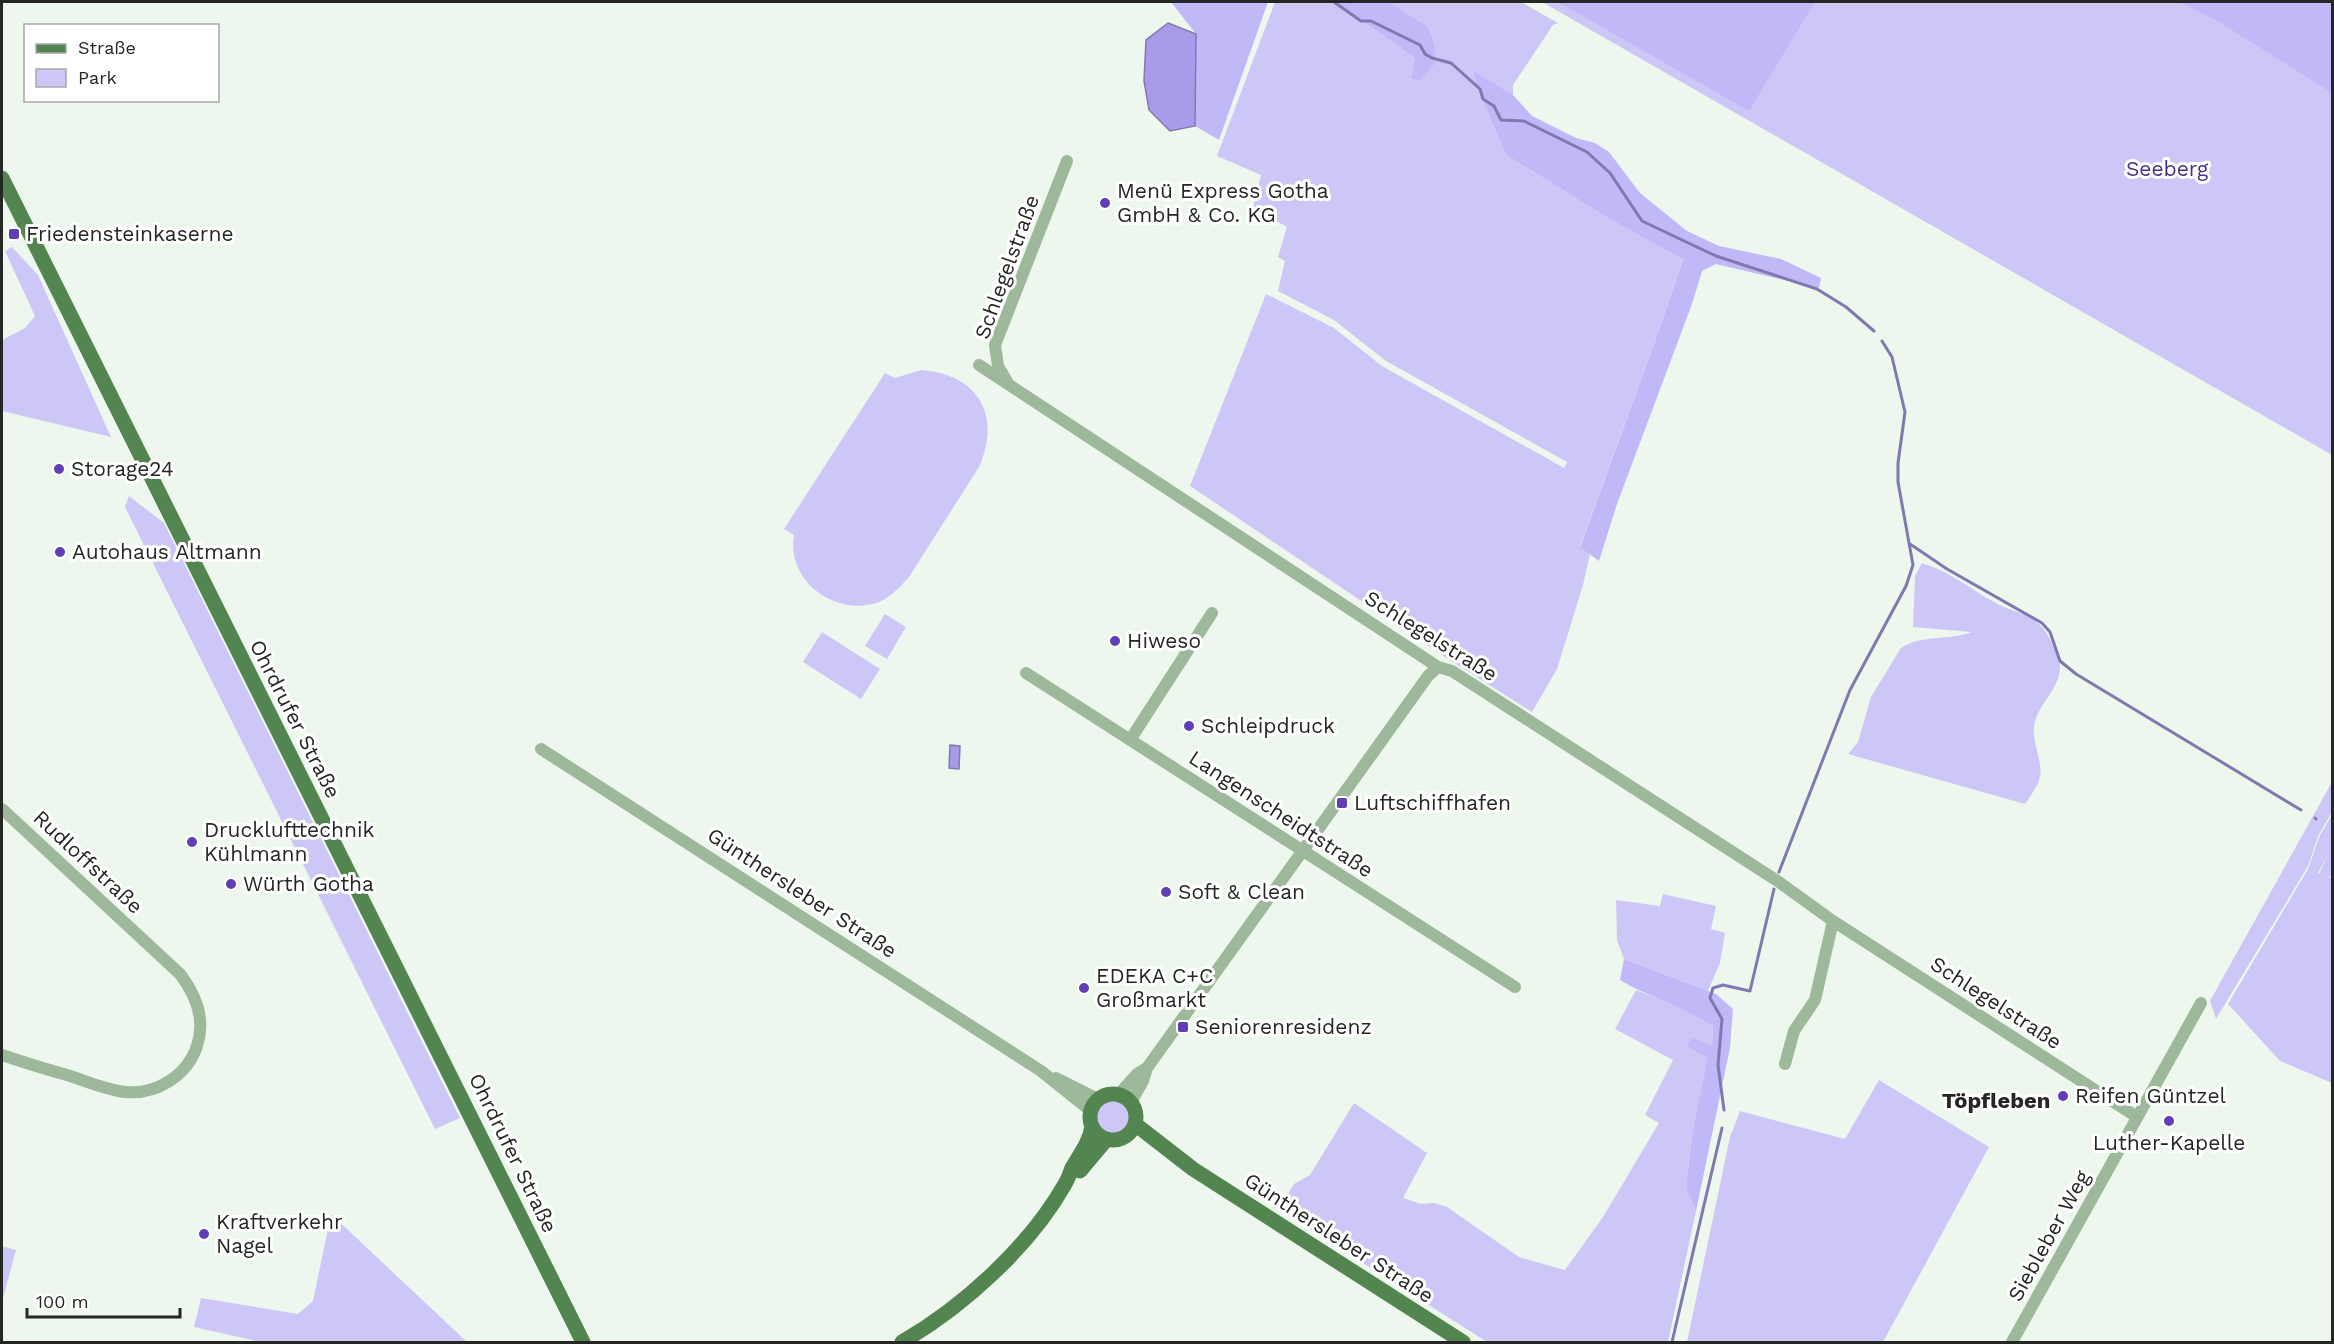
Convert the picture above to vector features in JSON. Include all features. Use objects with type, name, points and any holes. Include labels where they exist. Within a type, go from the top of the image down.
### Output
[{"type":"main road","name":"Ohrdrufer Straße","points":[[2,178],[583,1342]]},
{"type":"main road","points":[[1066,1184],[1089,1140],[1094,1105],[1105,1095],[1125,1098],[1136,1113],[1131,1129],[1121,1138],[1107,1139],[1092,1127]]},
{"type":"main road","name":"Günthersleber Straße","points":[[1131,1129],[1463,1342]]},
{"type":"main road","points":[[902,1342],[935,1321],[984,1280],[1024,1239],[1066,1184],[1107,1139]]},
{"type":"street","name":"Schlegelstraße","points":[[1008,385],[998,366],[995,345],[1067,161]]},
{"type":"street","name":"Schlegelstraße","points":[[979,365],[1438,667],[1452,671],[1472,683],[1779,882],[1833,921],[2137,1116]]},
{"type":"street","points":[[1130,740],[1212,613]]},
{"type":"street","points":[[1125,1098],[1143,1081],[1147,1068],[1302,850],[1428,676],[1438,667]]},
{"type":"street","name":"Langenscheidtstraße","points":[[1026,673],[1515,987]]},
{"type":"street","name":"Günthersleber Straße","points":[[541,749],[1094,1105]]},
{"type":"street","name":"Rudloffstraße","points":[[2,808],[180,974],[198,1006],[201,1022],[197,1046],[189,1064],[176,1077],[151,1089],[126,1092],[2,1055]]},
{"type":"street","points":[[1785,1064],[1794,1031],[1815,999],[1833,921]]},
{"type":"street","name":"Siebleber Weg","points":[[2012,1342],[2201,1003]]},
{"type":"green space","points":[[1275,2],[1335,2],[1415,58],[1411,78],[1427,26],[1390,2],[1521,2],[1558,23],[1553,25],[1513,85],[1513,95],[1473,72],[1476,85],[1506,155],[1608,218],[1683,258],[1580,546],[1590,554],[1583,585],[1557,669],[1532,712],[1448,659],[1190,486],[1266,294],[1334,328],[1382,366],[1564,468],[1567,462],[1386,361],[1334,320],[1278,291],[1285,261],[1278,257],[1287,227],[1253,208],[1261,175],[1217,156]]},
{"type":"green space","name":"Seeberg","points":[[1542,2],[2332,2],[2332,455]]},
{"type":"green space","points":[[12,247],[38,275],[111,437],[2,411],[2,340],[25,328],[35,316],[5,251]]},
{"type":"green space","points":[[921,370],[941,373],[957,380],[980,400],[986,415],[988,430],[979,467],[909,577],[894,592],[876,603],[860,606],[829,599],[805,580],[794,551],[794,535],[784,529],[885,373],[895,378]]},
{"type":"green space","points":[[129,496],[164,523],[460,1118],[435,1129],[125,507]]},
{"type":"green space","points":[[1922,563],[1950,575],[2000,605],[2032,618],[2045,630],[2054,647],[2060,664],[2059,676],[2036,718],[2034,732],[2041,771],[2036,787],[2025,804],[1848,754],[1858,742],[1871,697],[1901,648],[1918,641],[1972,632],[1913,627],[1915,576]]},
{"type":"green space","points":[[885,614],[906,627],[887,659],[865,646]]},
{"type":"green space","points":[[822,632],[880,669],[861,699],[803,662]]},
{"type":"green space","points":[[2332,782],[2332,812],[2319,834],[2308,866],[2216,1019],[2210,1001]]},
{"type":"green space","points":[[2332,815],[2332,877],[2324,875],[2332,878],[2332,1083],[2280,1061],[2228,1004],[2308,869],[2320,835]]},
{"type":"green space","points":[[1663,894],[1716,906],[1711,929],[1725,933],[1720,963],[1708,991],[1624,959],[1617,940],[1616,900],[1660,906]]},
{"type":"green space","points":[[1636,990],[1691,1012],[1713,1027],[1712,1046],[1692,1135],[1686,1188],[1696,1211],[1668,1342],[1487,1342],[1283,1212],[1286,1197],[1294,1184],[1310,1175],[1354,1103],[1427,1153],[1403,1198],[1421,1204],[1434,1203],[1447,1207],[1519,1257],[1565,1270],[1603,1217],[1659,1123],[1645,1115],[1673,1060],[1615,1029]]},
{"type":"green space","points":[[1879,1080],[1989,1147],[1883,1342],[1687,1342],[1730,1137],[1740,1111],[1845,1139]]},
{"type":"green space","points":[[1114,1100],[1126,1105],[1131,1117],[1126,1129],[1114,1134],[1102,1129],[1097,1117],[1102,1105]]},
{"type":"green space","points":[[331,1214],[467,1342],[260,1342],[194,1327],[201,1298],[298,1314],[313,1301]]},
{"type":"green space","points":[[2,1246],[16,1250],[2,1302]]},
{"type":"shaded area","points":[[1171,2],[1268,2],[1219,140],[1195,126],[1196,34]]},
{"type":"shaded area","points":[[1335,2],[1390,2],[1427,26],[1434,44],[1436,62],[1419,81],[1411,78],[1415,58]]},
{"type":"shaded area","points":[[1558,2],[1815,2],[1749,111]]},
{"type":"shaded area","points":[[2180,2],[2332,2],[2332,93],[2219,22]]},
{"type":"shaded area","points":[[1168,23],[1196,34],[1195,126],[1170,131],[1149,110],[1144,81],[1146,40]]},
{"type":"shaded area","points":[[1473,71],[1513,95],[1532,116],[1576,138],[1595,143],[1609,152],[1640,193],[1687,231],[1719,246],[1781,259],[1821,278],[1819,288],[1716,264],[1702,271],[1692,304],[1617,504],[1599,561],[1580,547],[1683,259],[1608,218],[1506,155],[1476,85]]},
{"type":"shaded area","points":[[950,745],[960,746],[959,769],[949,768]]},
{"type":"shaded area","points":[[1624,959],[1716,994],[1733,1009],[1730,1048],[1696,1211],[1686,1188],[1692,1135],[1708,1058],[1687,1046],[1692,1038],[1712,1046],[1713,1027],[1702,1019],[1620,980]]},
{"type":"waterway","points":[[1334,2],[1361,21],[1371,21],[1420,45],[1425,54],[1432,58],[1451,63],[1480,89],[1483,99],[1494,106],[1501,120],[1524,121],[1587,152],[1610,173],[1642,221],[1716,256],[1817,289],[1846,307],[1874,331]]},
{"type":"waterway","points":[[1779,872],[1850,690],[1906,586],[1913,565],[1898,482],[1898,463],[1905,412],[1892,357],[1882,341]]},
{"type":"waterway","points":[[1910,544],[1947,569],[2042,623],[2050,632],[2060,661],[2076,674],[2301,810]]},
{"type":"waterway","points":[[1724,1110],[1718,1065],[1722,1019],[1710,998],[1713,988],[1723,985],[1750,991],[1774,889]]},
{"type":"waterway","points":[[1672,1342],[1722,1128]]},
{"type":"place","name":"Menü Express Gotha GmbH & Co. KG","points":[[1105,203]]},
{"type":"place","name":"Friedensteinkaserne","points":[[14,234]]},
{"type":"place","name":"Storage24","points":[[59,469]]},
{"type":"place","name":"Autohaus Altmann","points":[[60,552]]},
{"type":"place","name":"Hiweso","points":[[1115,641]]},
{"type":"place","name":"Schleipdruck","points":[[1189,726]]},
{"type":"place","name":"Luftschiffhafen","points":[[1342,803]]},
{"type":"place","name":"Drucklufttechnik Kühlmann","points":[[192,842]]},
{"type":"place","name":"Würth Gotha","points":[[231,884]]},
{"type":"place","name":"Soft & Clean","points":[[1166,892]]},
{"type":"place","name":"EDEKA C+C Großmarkt","points":[[1084,988]]},
{"type":"place","name":"Seniorenresidenz","points":[[1183,1027]]},
{"type":"place","name":"Reifen Güntzel","points":[[2063,1096]]},
{"type":"place","name":"Luther-Kapelle","points":[[2169,1121]]},
{"type":"place","name":"Kraftverkehr Nagel","points":[[204,1234]]},
{"type":"district","name":"Töpfleben","points":[[1996,1100]]}]
